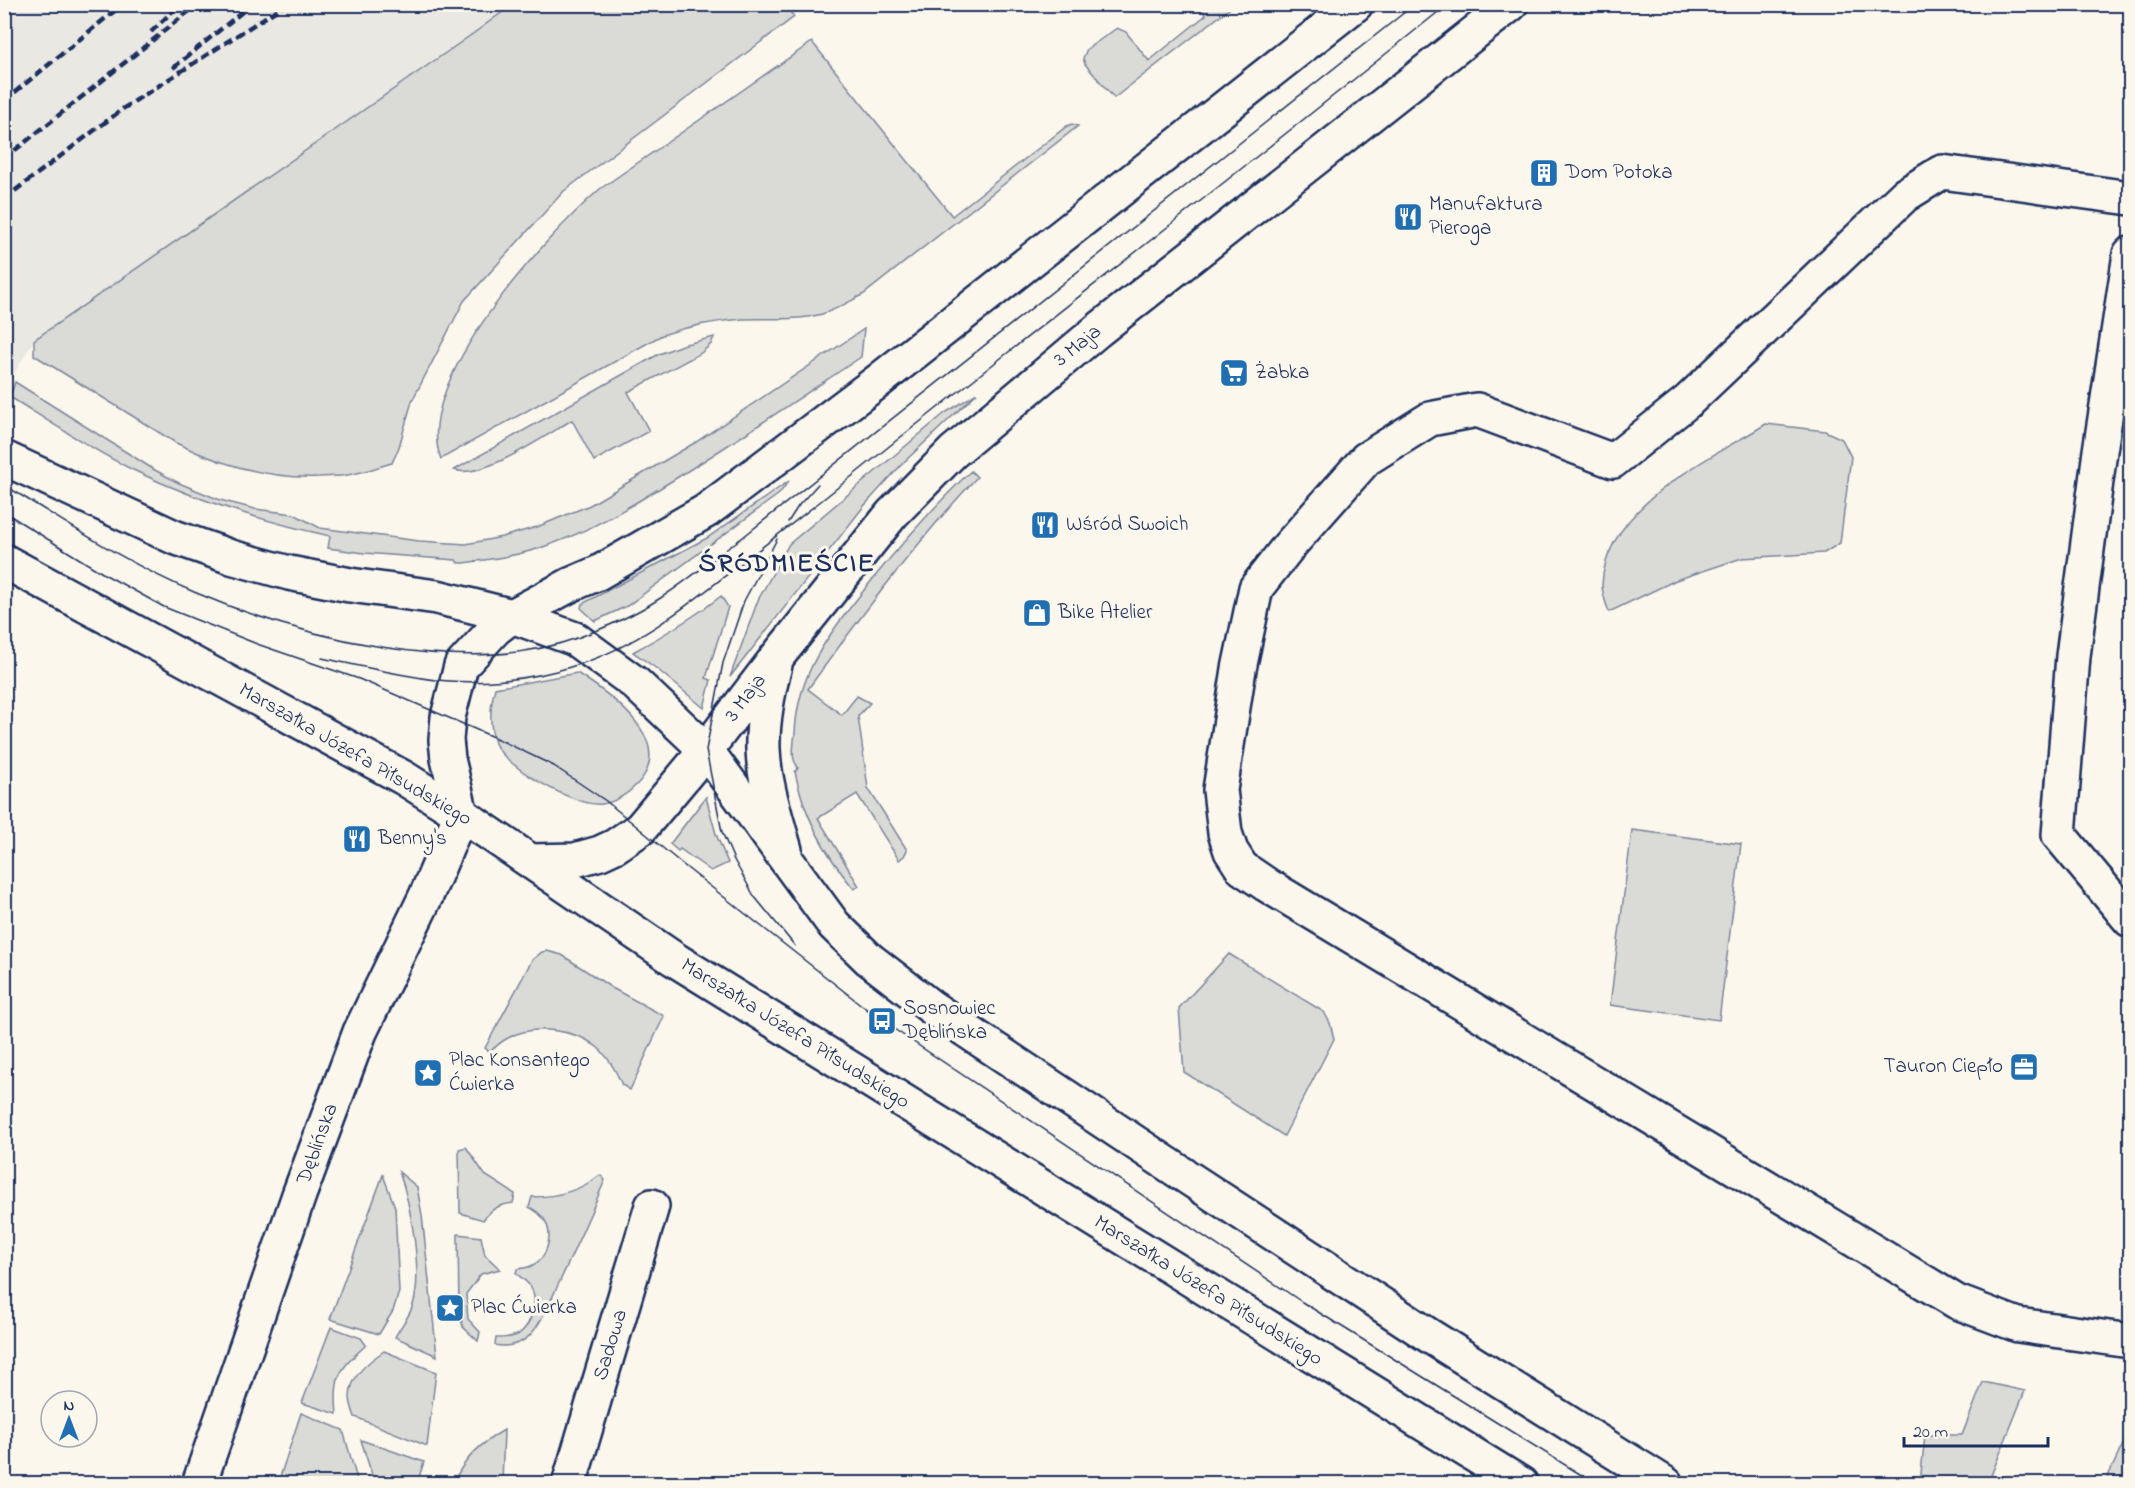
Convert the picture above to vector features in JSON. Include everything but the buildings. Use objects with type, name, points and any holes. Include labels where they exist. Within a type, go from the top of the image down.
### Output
[{"type":"main road","points":[[461,814],[453,785],[446,740],[448,717],[461,666],[482,641],[512,616],[598,573],[706,511],[886,375],[1356,4]]},
{"type":"main road","name":"3 Maja","points":[[531,861],[575,860],[615,846],[640,829],[706,750],[777,657],[892,514],[953,452],[1088,338],[1511,4]]},
{"type":"main road","points":[[2130,198],[1942,172],[1905,195],[1688,401],[1613,461],[1477,410],[1430,419],[1366,459],[1289,546],[1256,588],[1239,669],[1220,790],[1225,833],[1231,851],[1242,868],[1267,885],[1957,1302],[2018,1325],[2130,1341]]},
{"type":"main road","points":[[2130,254],[2100,451],[2073,656],[2059,835],[2130,920]]},
{"type":"main road","points":[[4,440],[117,510]]},
{"type":"main road","points":[[4,458],[174,537],[288,573],[350,585],[437,597],[512,616],[575,639],[635,683],[706,750],[834,925],[869,959],[931,1007],[1428,1335],[1666,1484]]},
{"type":"main road","name":"Marszałka Józefa Piłsudskiego","points":[[4,548],[64,593]]},
{"type":"main road","name":"Marszałka Józefa Piłsudskiego","points":[[4,561],[404,778],[694,971],[1521,1484]]},
{"type":"main road","points":[[777,657],[768,692],[763,750],[777,822],[790,867]]},
{"type":"main road","name":"Dęblińska","points":[[199,1484],[299,1196],[360,1032],[426,896],[461,814]]},
{"type":"main road","name":"Sadowa","points":[[569,1484],[652,1206]]},
{"type":"shaded area","points":[[5,5],[512,5],[34,340],[5,389]]},
{"type":"shaded area","points":[[512,5],[785,5],[794,17],[564,191],[464,301],[412,401],[392,463],[353,474],[319,477],[281,476],[228,464],[176,443],[34,355],[34,340]]},
{"type":"shaded area","points":[[1198,5],[1234,5],[1114,98],[1085,64],[1083,58],[1087,49],[1117,28],[1126,32],[1149,61],[1206,15]]},
{"type":"shaded area","points":[[812,42],[952,216],[1067,126],[1072,124],[1078,126],[864,294],[843,305],[812,316],[722,321],[662,335],[441,459],[437,428],[445,392],[464,353],[489,313],[548,240],[600,189]]},
{"type":"shaded area","points":[[864,329],[861,357],[718,452],[626,509],[581,532],[539,548],[464,563],[458,563],[456,560],[328,548],[330,536],[279,524],[229,508],[131,469],[85,444],[10,397],[15,382],[153,469],[220,500],[255,509],[294,514],[320,528],[419,541],[466,544],[537,527],[590,505],[696,442]]},
{"type":"shaded area","points":[[714,337],[711,344],[701,353],[628,392],[649,431],[594,461],[572,420],[497,463],[481,469],[454,470],[659,354],[682,345]]},
{"type":"shaded area","points":[[977,393],[903,463],[864,506],[730,677],[758,600],[789,544],[945,413]]},
{"type":"shaded area","points":[[1766,424],[1825,431],[1842,439],[1851,457],[1840,543],[1824,553],[1742,558],[1676,580],[1609,612],[1602,585],[1608,557],[1621,532],[1640,509],[1663,488],[1689,470]]},
{"type":"shaded area","points":[[971,471],[977,477],[889,581],[808,689],[842,715],[857,696],[870,703],[858,716],[868,788],[907,850],[899,860],[857,794],[818,818],[859,886],[854,889],[817,834],[799,789],[795,772],[798,768],[793,750],[803,688],[820,650],[844,615],[907,538]]},
{"type":"shaded area","points":[[789,481],[779,494],[627,606],[595,621],[581,608],[582,604],[707,538]]},
{"type":"shaded area","points":[[721,596],[728,607],[706,678],[711,680],[704,708],[633,652],[700,612]]},
{"type":"shaded area","points":[[577,673],[620,705],[644,734],[649,749],[649,765],[640,781],[623,796],[608,803],[591,803],[576,799],[542,784],[512,763],[501,752],[493,736],[491,715],[495,688]]},
{"type":"shaded area","points":[[706,797],[716,834],[728,863],[711,871],[670,844]]},
{"type":"shaded area","points":[[1632,830],[1741,844],[1719,1020],[1610,1005]]},
{"type":"shaded area","points":[[547,951],[562,955],[612,988],[664,1016],[630,1090],[622,1085],[605,1055],[597,1047],[577,1036],[554,1030],[529,1031],[508,1038],[490,1052],[485,1048],[532,960]]},
{"type":"shaded area","points":[[1229,954],[1324,1012],[1330,1023],[1334,1039],[1284,1136],[1184,1072],[1179,1008]]},
{"type":"shaded area","points":[[466,1147],[485,1175],[515,1194],[513,1203],[496,1208],[483,1220],[460,1213],[459,1149]]},
{"type":"shaded area","points":[[399,1172],[417,1187],[437,1356],[395,1337],[412,1309],[417,1275],[408,1202]]},
{"type":"shaded area","points":[[383,1175],[395,1207],[399,1292],[393,1311],[379,1334],[330,1319]]},
{"type":"shaded area","points":[[600,1175],[605,1180],[540,1322],[528,1337],[520,1342],[495,1345],[496,1338],[510,1337],[524,1330],[533,1312],[533,1292],[516,1273],[517,1269],[529,1267],[542,1258],[548,1246],[549,1232],[541,1215],[529,1207],[532,1197],[568,1192]]},
{"type":"shaded area","points":[[458,1234],[481,1237],[485,1255],[500,1269],[481,1274],[466,1294],[468,1319],[480,1332],[478,1341],[463,1327],[459,1311]]},
{"type":"shaded area","points":[[331,1327],[361,1338],[366,1345],[344,1368],[337,1382],[337,1414],[302,1403]]},
{"type":"shaded area","points":[[384,1351],[436,1372],[427,1446],[355,1417],[350,1400],[353,1382],[367,1364]]},
{"type":"shaded area","points":[[1983,1382],[2025,1391],[1988,1483],[1920,1483],[1925,1435],[1962,1435]]},
{"type":"shaded area","points":[[301,1413],[343,1430],[358,1483],[278,1483]]},
{"type":"shaded area","points":[[2130,1429],[2130,1483],[2105,1483]]},
{"type":"shaded area","points":[[504,1430],[502,1483],[453,1483],[474,1452]]},
{"type":"shaded area","points":[[361,1440],[424,1462],[417,1483],[372,1483],[372,1475]]},
{"type":"tram line","points":[[4,485],[97,542],[169,581],[236,609],[283,624],[383,647],[435,653],[485,654],[533,650],[577,638],[640,610],[691,577],[1415,4]]},
{"type":"tram line","points":[[322,658],[422,678],[480,682],[539,675],[577,665],[642,636],[775,537],[1448,4]]},
{"type":"tram line","points":[[788,522],[799,505],[818,484]]},
{"type":"tram line","points":[[4,512],[104,574],[164,607],[257,644],[359,679],[554,766],[606,801],[687,868],[882,1021],[1302,1302],[1596,1484]]},
{"type":"tram line","points":[[777,539],[744,601],[723,663],[706,750],[722,832],[734,860],[754,896],[795,946]]},
{"type":"railway","points":[[4,101],[123,4]]},
{"type":"railway","points":[[151,32],[180,4]]},
{"type":"railway","points":[[4,159],[198,4]]},
{"type":"railway","points":[[173,68],[252,4]]},
{"type":"railway","points":[[4,199],[124,108],[286,4]]},
{"type":"place","name":"Dom Potoka","points":[[1544,173]]},
{"type":"place","name":"Manufaktura Pieroga","points":[[1408,217]]},
{"type":"place","name":"Żabka","points":[[1234,373]]},
{"type":"place","name":"Wśród Swoich","points":[[1045,525]]},
{"type":"place","name":"Bike Atelier","points":[[1037,613]]},
{"type":"place","name":"Benny's","points":[[357,839]]},
{"type":"place","name":"Sosnowiec Dęblińska","points":[[882,1021]]},
{"type":"place","name":"Tauron Ciepło","points":[[2024,1067]]},
{"type":"place","name":"Plac Konsantego Ćwierka","points":[[428,1073]]},
{"type":"place","name":"Plac Ćwierka","points":[[450,1308]]},
{"type":"district","name":"ŚRÓDMIEŚCIE","points":[[787,564]]}]
